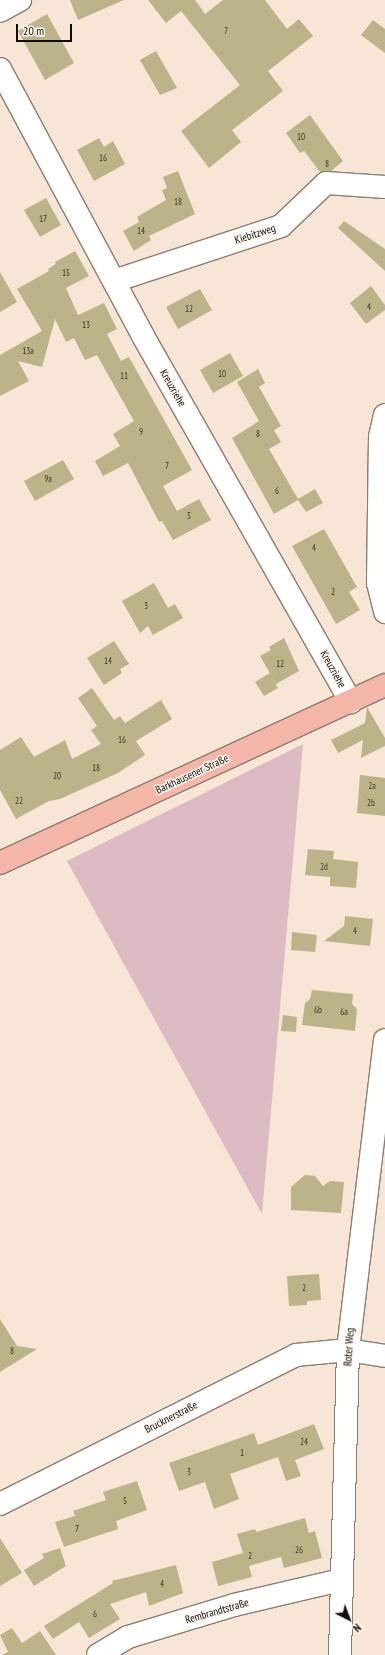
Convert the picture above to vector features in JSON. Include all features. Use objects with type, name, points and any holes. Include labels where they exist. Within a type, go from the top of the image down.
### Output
[{"type":"main road","name":"Barkhausener Straße","points":[[0,863],[385,685]]},
{"type":"street","points":[[0,11],[20,0]]},
{"type":"street","name":"Kreuzriehe","points":[[0,69],[143,336],[351,702]]},
{"type":"street","name":"Kiebitzweg","points":[[114,281],[281,226],[326,183],[385,187]]},
{"type":"street","points":[[385,415],[380,437],[378,583],[385,612]]},
{"type":"street","name":"Roter Weg","points":[[340,1655],[348,1350],[385,1040]]},
{"type":"street","name":"Brucknerstraße","points":[[0,1504],[296,1355],[348,1350],[385,1356]]},
{"type":"street","name":"Rembrandtstraße","points":[[98,1655],[128,1637],[234,1605],[341,1580]]},
{"type":"shaded area","points":[[303,744],[262,1214],[67,861]]},
{"type":"building","points":[[70,0],[124,0],[78,20]]},
{"type":"building","points":[[148,0],[195,0],[205,14],[223,0],[265,0],[287,29],[299,19],[313,36],[268,71],[283,91],[232,130],[241,142],[209,168],[181,131],[240,85],[181,11],[166,23]]},
{"type":"building","points":[[47,14],[74,63],[45,80],[18,31]]},
{"type":"building","points":[[373,20],[385,29],[385,53],[361,35]]},
{"type":"building","points":[[156,51],[177,88],[160,95],[140,60]]},
{"type":"building","points":[[310,115],[343,161],[331,171],[320,172],[304,151],[300,153],[286,133]]},
{"type":"building","points":[[99,138],[104,147],[113,141],[125,164],[94,181],[77,150]]},
{"type":"building","points":[[178,171],[195,214],[149,236],[151,240],[134,251],[123,231],[139,222],[137,217],[166,200],[162,190],[167,188],[163,177]]},
{"type":"building","points":[[46,198],[61,225],[40,237],[24,210]]},
{"type":"building","points":[[344,221],[385,249],[385,271],[338,228]]},
{"type":"building","points":[[75,251],[89,276],[66,288],[78,315],[104,303],[117,329],[107,334],[121,361],[129,357],[192,470],[163,486],[177,511],[199,499],[211,520],[173,540],[162,521],[159,522],[128,463],[103,476],[95,461],[120,446],[113,434],[134,421],[97,355],[85,360],[74,338],[66,342],[55,319],[42,367],[18,361],[29,381],[0,396],[0,355],[42,331],[17,289],[49,271],[48,269],[56,264],[55,262]]},
{"type":"building","points":[[0,272],[17,302],[0,312]]},
{"type":"building","points":[[371,286],[385,305],[385,310],[366,324],[350,303]]},
{"type":"building","points":[[200,289],[212,310],[178,329],[166,307]]},
{"type":"building","points":[[230,353],[243,376],[213,393],[200,370]]},
{"type":"building","points":[[258,369],[265,383],[259,387],[281,426],[274,430],[281,442],[269,449],[298,499],[315,489],[323,503],[306,512],[298,500],[274,514],[232,438],[259,421],[237,382]]},
{"type":"building","points":[[63,460],[74,479],[35,501],[24,481]]},
{"type":"building","points":[[324,529],[357,587],[349,592],[360,610],[336,624],[292,546]]},
{"type":"building","points":[[154,583],[168,608],[175,604],[183,618],[153,635],[148,626],[140,633],[122,601]]},
{"type":"building","points":[[284,638],[299,671],[276,684],[260,656],[271,650],[269,647]]},
{"type":"building","points":[[114,641],[129,664],[120,669],[122,673],[104,685],[87,658]]},
{"type":"building","points":[[270,673],[278,688],[264,696],[255,682]]},
{"type":"building","points":[[92,688],[114,720],[120,716],[125,723],[161,700],[172,719],[136,741],[145,755],[118,773],[60,799],[49,801],[16,819],[0,790],[0,750],[21,737],[34,757],[65,740],[72,759],[101,744],[91,730],[97,726],[78,698]]},
{"type":"building","points":[[367,707],[385,738],[385,746],[361,758],[363,740],[338,753],[331,740],[365,723]]},
{"type":"building","points":[[360,775],[385,778],[385,816],[357,813]]},
{"type":"building","points":[[308,849],[334,851],[333,859],[358,862],[356,888],[330,886],[330,877],[305,875]]},
{"type":"building","points":[[345,916],[373,919],[370,946],[324,941],[344,926]]},
{"type":"building","points":[[292,932],[317,935],[315,952],[291,950]]},
{"type":"building","points":[[312,990],[353,994],[352,1004],[357,1009],[355,1031],[302,1025],[305,1003],[310,999]]},
{"type":"building","points":[[283,1015],[297,1017],[296,1032],[281,1031]]},
{"type":"building","points":[[305,1175],[315,1176],[323,1186],[330,1181],[344,1182],[341,1213],[291,1210],[291,1187]]},
{"type":"building","points":[[319,1274],[321,1300],[307,1301],[307,1305],[289,1306],[287,1276]]},
{"type":"building","points":[[0,1319],[17,1346],[37,1349],[0,1372]]},
{"type":"building","points":[[314,1424],[324,1449],[295,1460],[301,1476],[286,1481],[278,1457],[230,1474],[239,1499],[214,1509],[205,1482],[179,1491],[169,1463],[254,1433],[258,1445]]},
{"type":"building","points":[[137,1481],[147,1510],[116,1521],[118,1529],[64,1547],[55,1522],[75,1516],[73,1511],[106,1500],[103,1492]]},
{"type":"building","points":[[305,1518],[309,1533],[315,1531],[322,1558],[284,1568],[281,1557],[249,1566],[252,1577],[218,1586],[212,1562],[243,1553],[237,1534],[255,1529],[256,1532]]},
{"type":"building","points":[[0,1538],[22,1573],[0,1586]]},
{"type":"building","points":[[60,1548],[66,1566],[34,1586],[24,1570],[44,1558],[42,1554]]},
{"type":"building","points":[[176,1565],[183,1593],[149,1606],[146,1592],[110,1604],[120,1619],[89,1638],[79,1622],[53,1639],[44,1626],[113,1583],[112,1581]]},
{"type":"building","points":[[12,1628],[22,1643],[40,1631],[56,1655],[2,1655],[8,1652],[0,1635]]}]
